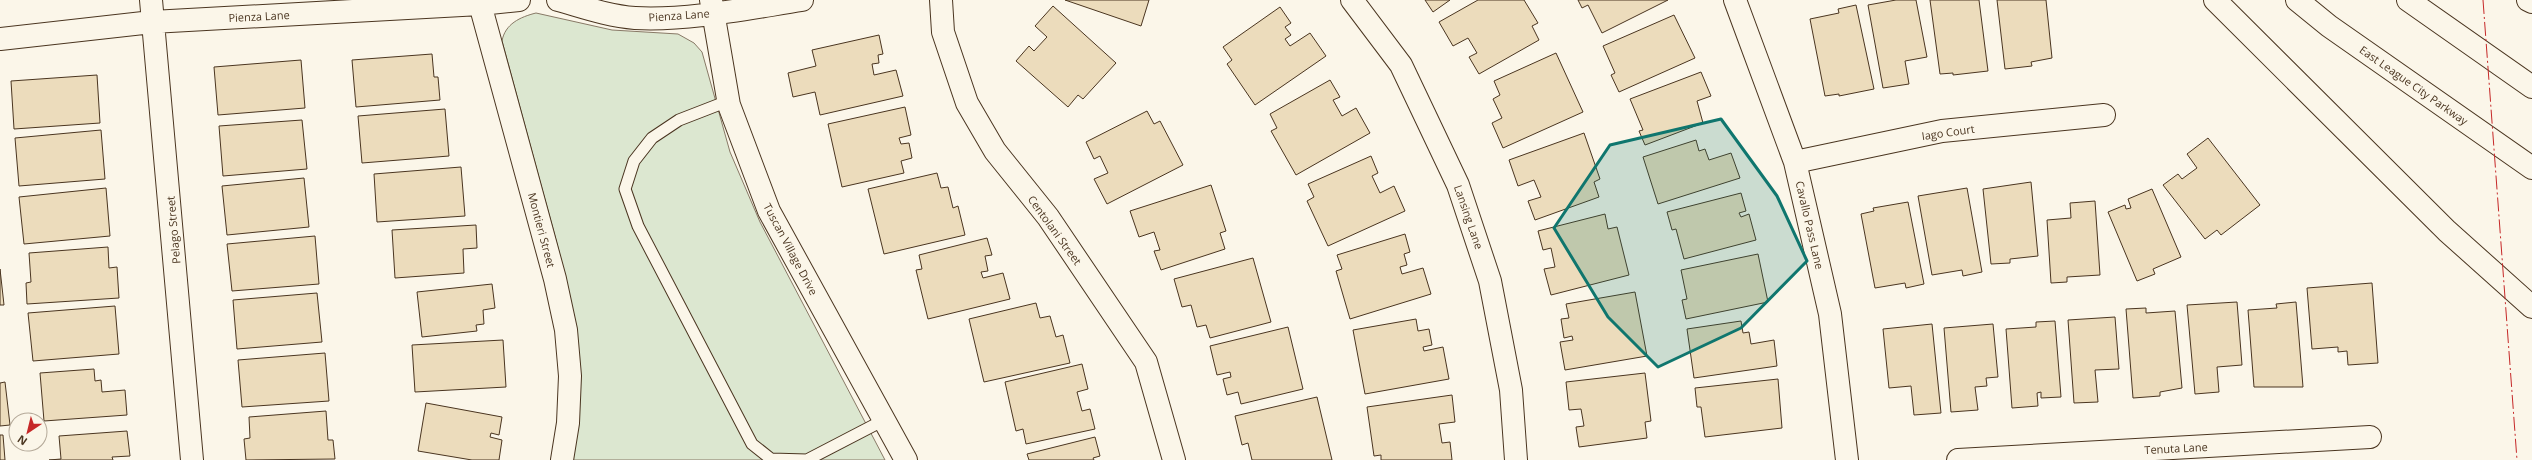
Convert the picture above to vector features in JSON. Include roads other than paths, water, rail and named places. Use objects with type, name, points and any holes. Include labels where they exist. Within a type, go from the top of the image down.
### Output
[{"type":"street","name":"Pelago Street","points":[[151,0],[192,460]]},
{"type":"street","name":"Pienza Lane","points":[[0,39],[152,22],[480,4],[519,0]]},
{"type":"street","name":"Pienza Lane","points":[[558,0],[614,15],[636,18],[712,7],[802,0]]},
{"type":"street","name":"Centolani Street","points":[[941,0],[943,32],[967,103],[995,152],[1048,217],[1146,362],[1174,460]]},
{"type":"street","name":"Lansing Lane","points":[[1352,0],[1400,65],[1458,185],[1490,281],[1511,390],[1516,460]]},
{"type":"street","name":"Cavallo Pass Lane","points":[[1735,0],[1795,162],[1830,314],[1848,460]]},
{"type":"street","points":[[2215,0],[2447,232],[2532,307]]},
{"type":"street","name":"East League City Parkway","points":[[2297,0],[2329,26],[2532,168]]},
{"type":"street","points":[[2408,0],[2532,87]]},
{"type":"street","points":[[2528,0],[2532,2]]},
{"type":"street","name":"Montieri Street","points":[[480,4],[555,279],[566,330],[570,384],[568,423],[562,460]]},
{"type":"street","name":"Tuscan Village Drive","points":[[712,7],[728,102],[769,211],[906,460]]},
{"type":"street","name":"Iago Court","points":[[1795,162],[1942,132],[2104,115]]},
{"type":"street","name":"Tenuta Lane","points":[[1958,460],[2370,437]]},
{"type":"lane","points":[[728,102],[679,120],[652,138],[634,161],[625,189],[638,226],[752,444],[771,459],[807,460],[884,420]]}]
